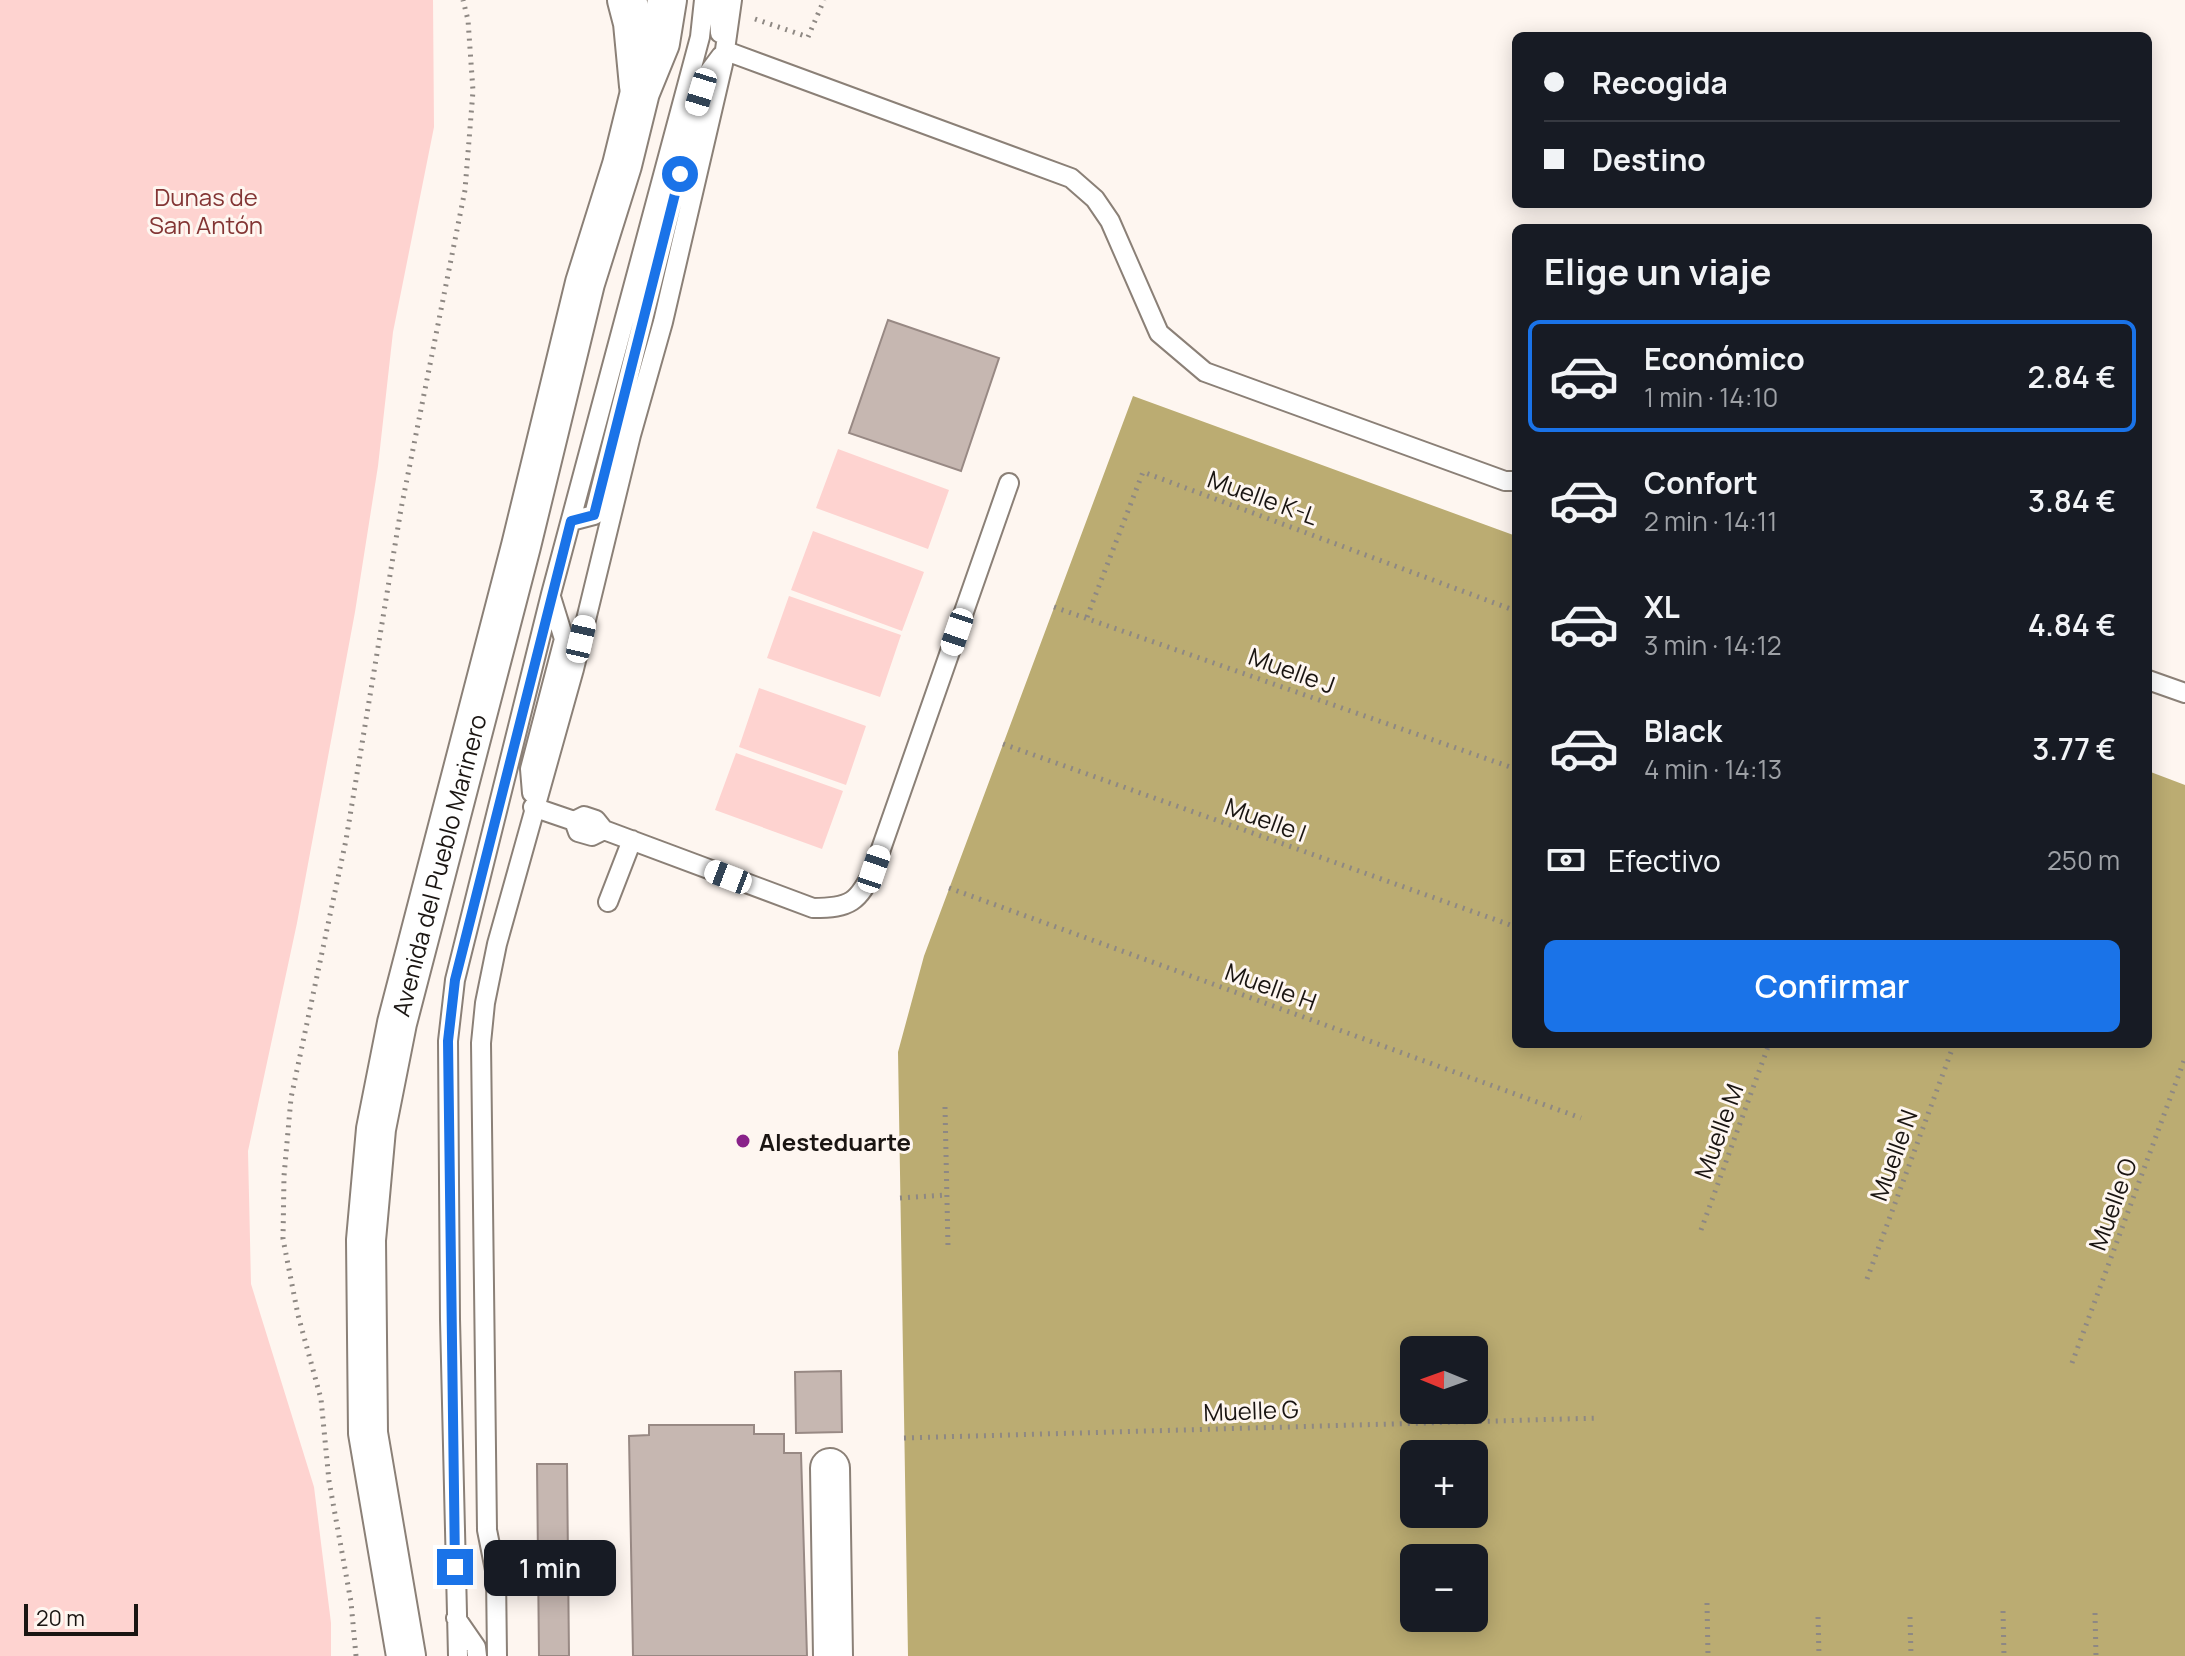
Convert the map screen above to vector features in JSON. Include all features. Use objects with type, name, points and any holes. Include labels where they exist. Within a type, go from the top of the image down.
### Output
[{"type":"street","name":"Avenida del Pueblo Marinero","points":[[627,0],[633,23],[640,92]]},
{"type":"street","name":"Avenida del Pueblo Marinero","points":[[406,1655],[368,1433],[366,1240],[376,1129],[397,1023],[521,546],[585,283],[622,165],[640,92],[660,43],[667,0]]},
{"type":"street","points":[[830,1468],[833,1656]]},
{"type":"lane","points":[[458,1656],[450,1319],[450,1009],[551,594],[678,125],[700,37],[704,0]]},
{"type":"lane","points":[[718,0],[718,24],[726,51]]},
{"type":"lane","points":[[497,1656],[496,1575],[487,1530],[481,1043],[485,1003],[497,944],[574,669],[631,435],[663,322],[726,51],[732,0]]},
{"type":"lane","points":[[571,521],[594,515],[696,108],[706,76],[726,51]]},
{"type":"lane","points":[[726,51],[1071,178],[1095,199],[1110,221],[1159,333],[1205,372],[1512,481]]},
{"type":"lane","points":[[678,125],[696,108]]},
{"type":"lane","points":[[533,807],[574,821],[584,816],[596,820],[604,830],[813,908],[841,906],[856,901],[874,869],[1009,483]]},
{"type":"lane","points":[[533,807],[530,769],[564,639],[551,594]]},
{"type":"lane","points":[[2152,681],[2185,693]]},
{"type":"lane","points":[[608,902],[632,840]]},
{"type":"lane","points":[[456,1618],[476,1647],[477,1656]]},
{"type":"path","points":[[356,1656],[351,1602],[329,1481],[321,1399],[298,1315],[283,1239],[284,1176],[291,1098],[346,840],[401,509],[465,190],[473,91],[468,20],[463,0]]},
{"type":"path","points":[[750,12],[753,18],[808,37],[824,0]]},
{"type":"path","name":"Muelle K-L","points":[[1087,617],[1143,472],[1512,610]]},
{"type":"path","name":"Muelle J","points":[[1054,607],[1512,768]]},
{"type":"path","name":"Muelle I","points":[[1003,744],[1512,926]]},
{"type":"path","name":"Muelle H","points":[[949,888],[1581,1118]]},
{"type":"path","name":"Muelle M","points":[[1701,1230],[1768,1048]]},
{"type":"path","name":"Muelle N","points":[[1867,1279],[1953,1048]]},
{"type":"path","name":"Muelle O","points":[[2072,1363],[2185,1058]]},
{"type":"path","points":[[945,1107],[948,1247]]},
{"type":"path","points":[[900,1198],[947,1195]]},
{"type":"path","name":"Muelle G","points":[[904,1438],[1599,1418]]},
{"type":"path","points":[[1707,1603],[1708,1656]]},
{"type":"path","points":[[2003,1611],[2004,1656]]},
{"type":"path","points":[[2095,1613],[2096,1656]]},
{"type":"path","points":[[1818,1617],[1819,1656]]},
{"type":"path","points":[[1910,1617],[1911,1656]]},
{"type":"green space","name":"Dunas de San Antón","points":[[0,0],[433,0],[434,127],[393,332],[378,466],[355,612],[297,923],[248,1151],[251,1284],[314,1487],[331,1623],[331,1656],[0,1656]]},
{"type":"green space","points":[[838,449],[949,490],[928,549],[816,508]]},
{"type":"green space","points":[[813,531],[924,572],[902,631],[791,590]]},
{"type":"green space","points":[[789,596],[901,635],[880,697],[767,658]]},
{"type":"green space","points":[[759,688],[866,726],[846,785],[739,747]]},
{"type":"green space","points":[[736,753],[843,791],[822,849],[715,810]]},
{"type":"shaded area","points":[[1133,396],[1512,535],[1512,1048],[2152,1048],[2152,773],[2185,785],[2185,1656],[908,1656],[898,1052],[924,956]]},
{"type":"building","points":[[888,320],[999,358],[961,471],[849,433]]},
{"type":"building","points":[[841,1371],[842,1432],[796,1433],[795,1372]]},
{"type":"building","points":[[649,1425],[754,1425],[754,1434],[784,1434],[784,1453],[801,1453],[807,1656],[633,1656],[629,1436],[649,1435]]},
{"type":"building","points":[[537,1464],[567,1464],[569,1656],[539,1656]]},
{"type":"place","name":"Alesteduarte","points":[[743,1141]]},
{"type":"route","points":[[455,1567],[450,1319],[450,1009],[571,521],[594,515],[680,174]]}]
